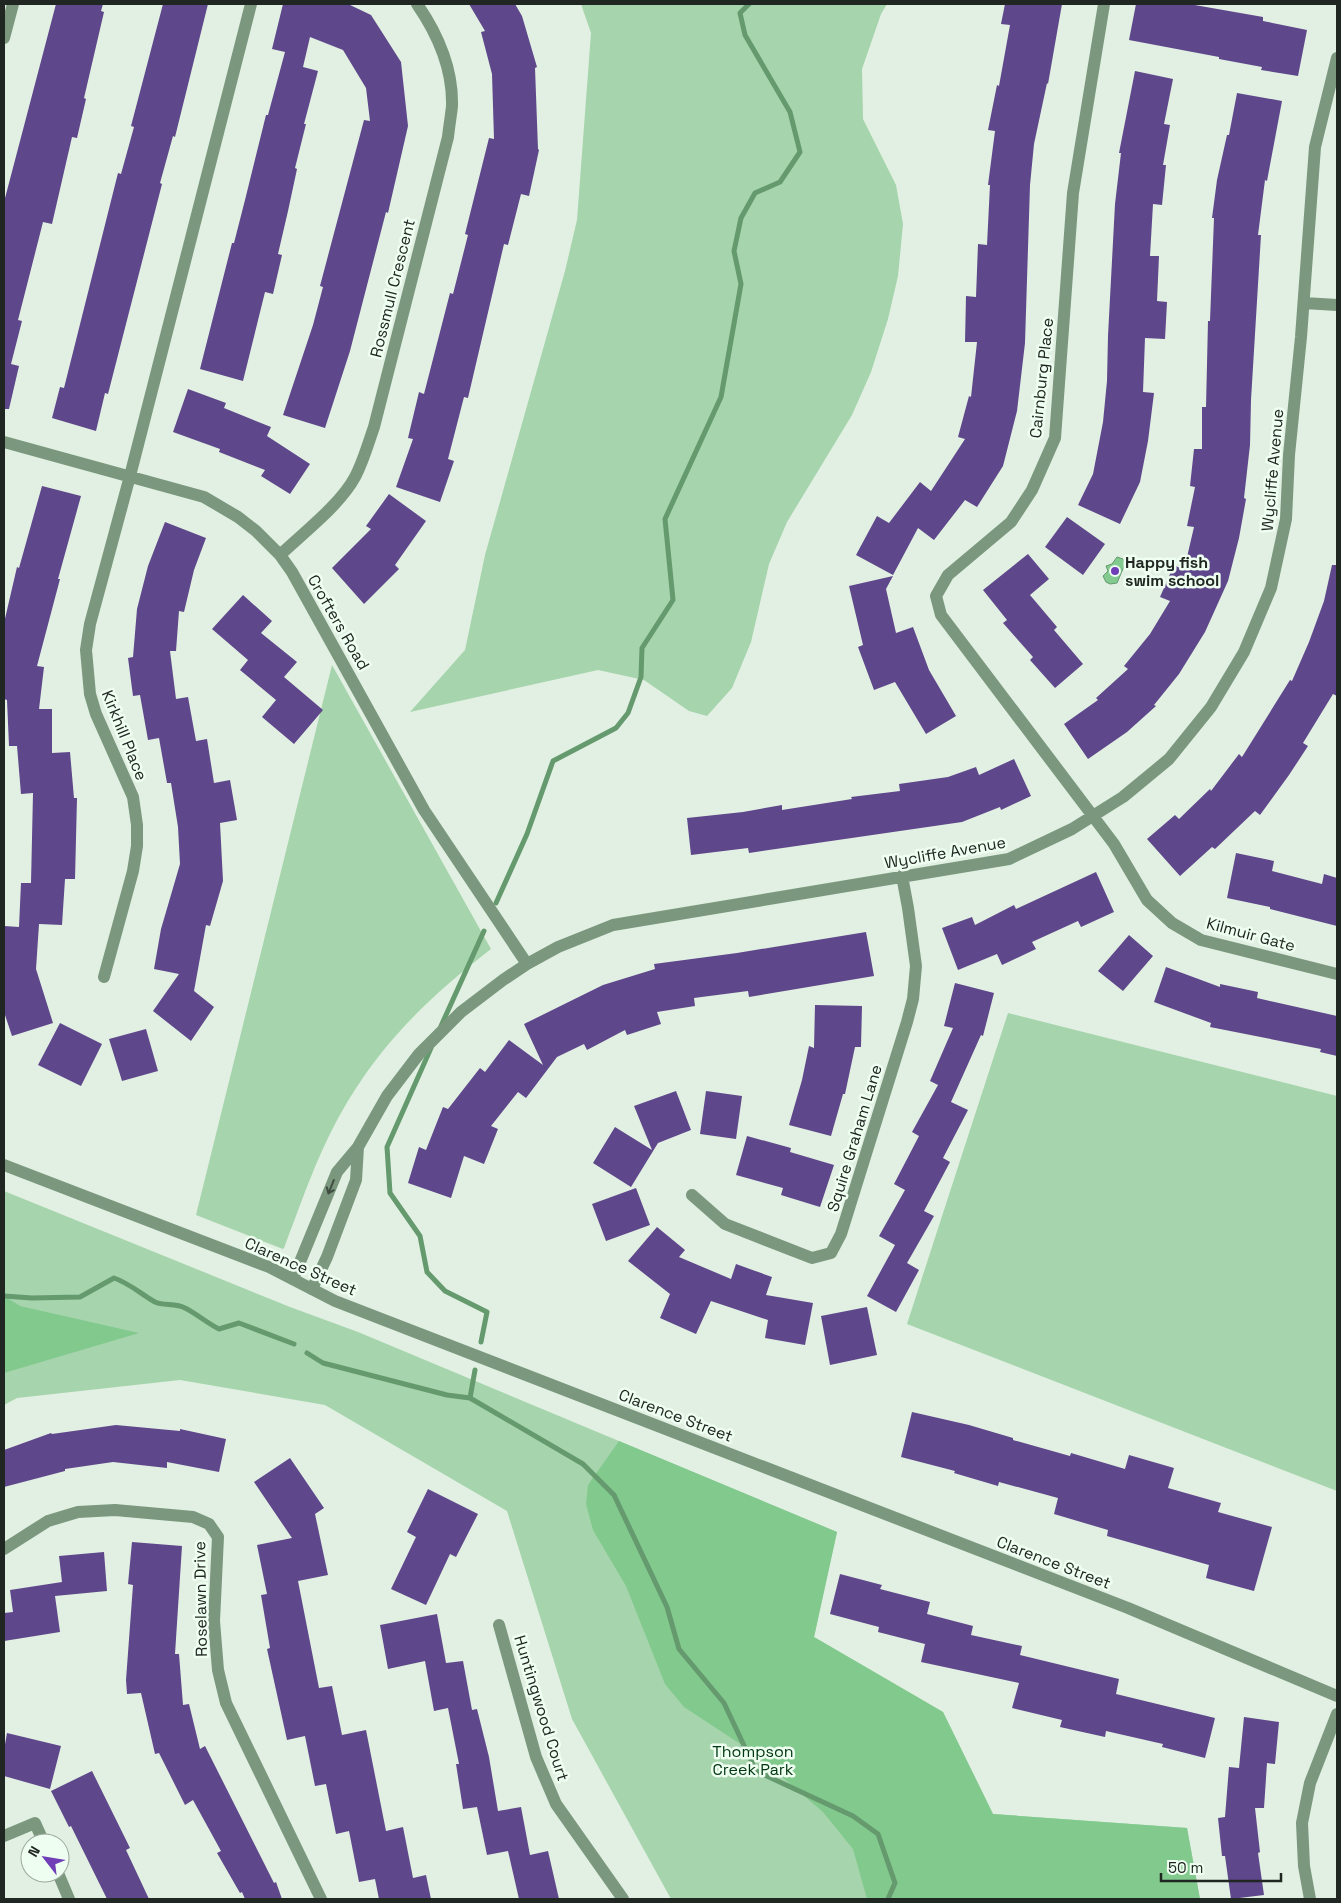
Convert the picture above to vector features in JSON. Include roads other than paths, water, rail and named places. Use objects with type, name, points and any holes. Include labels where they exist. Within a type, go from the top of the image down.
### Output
[{"type":"street","points":[[4,38],[13,4]]},
{"type":"street","points":[[130,476],[252,4]]},
{"type":"street","name":"Rossmull Crescent","points":[[280,556],[322,517],[343,494],[354,479],[362,461],[374,426],[448,137],[452,105],[449,77],[442,50],[432,25],[417,4]]},
{"type":"street","name":"Cairnburg Place","points":[[1092,816],[941,615],[936,596],[948,575],[1011,522],[1032,490],[1055,438],[1074,193],[1104,4]]},
{"type":"street","name":"Wycliffe Avenue","points":[[293,1279],[337,1172],[358,1147],[387,1096],[419,1054],[461,1012],[527,964],[558,947],[613,925],[1009,858],[1072,829],[1123,797],[1169,759],[1205,715],[1244,652],[1271,588],[1286,519],[1289,455],[1304,303],[1315,147],[1337,58]]},
{"type":"street","points":[[1304,303],[1337,305]]},
{"type":"street","name":"Crofters Road","points":[[4,442],[204,497],[238,517],[256,531],[280,556],[292,572],[424,810],[527,964]]},
{"type":"street","name":"Kirkhill Place","points":[[104,977],[133,871],[137,846],[137,825],[133,797],[96,714],[90,694],[86,650],[90,624],[130,476]]},
{"type":"street","name":"Kilmuir Gate","points":[[1092,816],[1114,844],[1147,900],[1172,923],[1201,940],[1337,974]]},
{"type":"street","name":"Squire Graham Lane","points":[[692,1194],[725,1224],[812,1258],[831,1253],[841,1234],[913,999],[916,966],[902,876]]},
{"type":"street","name":"Wycliffe Avenue","points":[[312,1289],[356,1180],[358,1147]]},
{"type":"street","name":"Clarence Street","points":[[4,1165],[269,1266],[344,1304],[1128,1608],[1337,1696]]},
{"type":"street","name":"Roselawn Drive","points":[[4,1549],[48,1520],[78,1512],[115,1510],[193,1517],[209,1524],[218,1537],[214,1621],[218,1670],[226,1703],[321,1899]]},
{"type":"street","name":"Huntingwood Court","points":[[499,1625],[536,1757],[556,1804],[623,1899]]},
{"type":"street","points":[[1310,1899],[1304,1866],[1302,1823],[1310,1783],[1337,1714]]},
{"type":"street","points":[[4,1836],[35,1823],[40,1833]]},
{"type":"street","points":[[63,1883],[70,1899]]},
{"type":"waterway","points":[[496,903],[527,834],[553,761],[616,728],[628,713],[641,677],[642,648],[673,600],[665,519],[721,397],[741,284],[734,251],[741,218],[755,193],[780,182],[800,152],[790,112],[745,35],[740,13],[749,4]]},
{"type":"waterway","points":[[441,1026],[484,931]]},
{"type":"waterway","points":[[431,1048],[387,1147],[390,1193],[420,1236],[427,1272],[445,1291],[487,1312],[481,1342]]},
{"type":"waterway","points":[[4,1296],[32,1298],[80,1297],[114,1278],[155,1302],[185,1308],[219,1329],[239,1323],[294,1344]]},
{"type":"waterway","points":[[307,1353],[323,1363],[447,1395],[470,1398],[583,1464],[614,1495],[667,1607],[679,1649],[724,1703],[756,1771],[853,1816],[878,1834],[895,1883],[888,1899]]},
{"type":"waterway","points":[[470,1398],[475,1370]]},
{"type":"place","name":"Happy fish swim school","points":[[1115,571]]},
{"type":"park label","name":"Thompson Creek Park","points":[[753,1760]]}]
